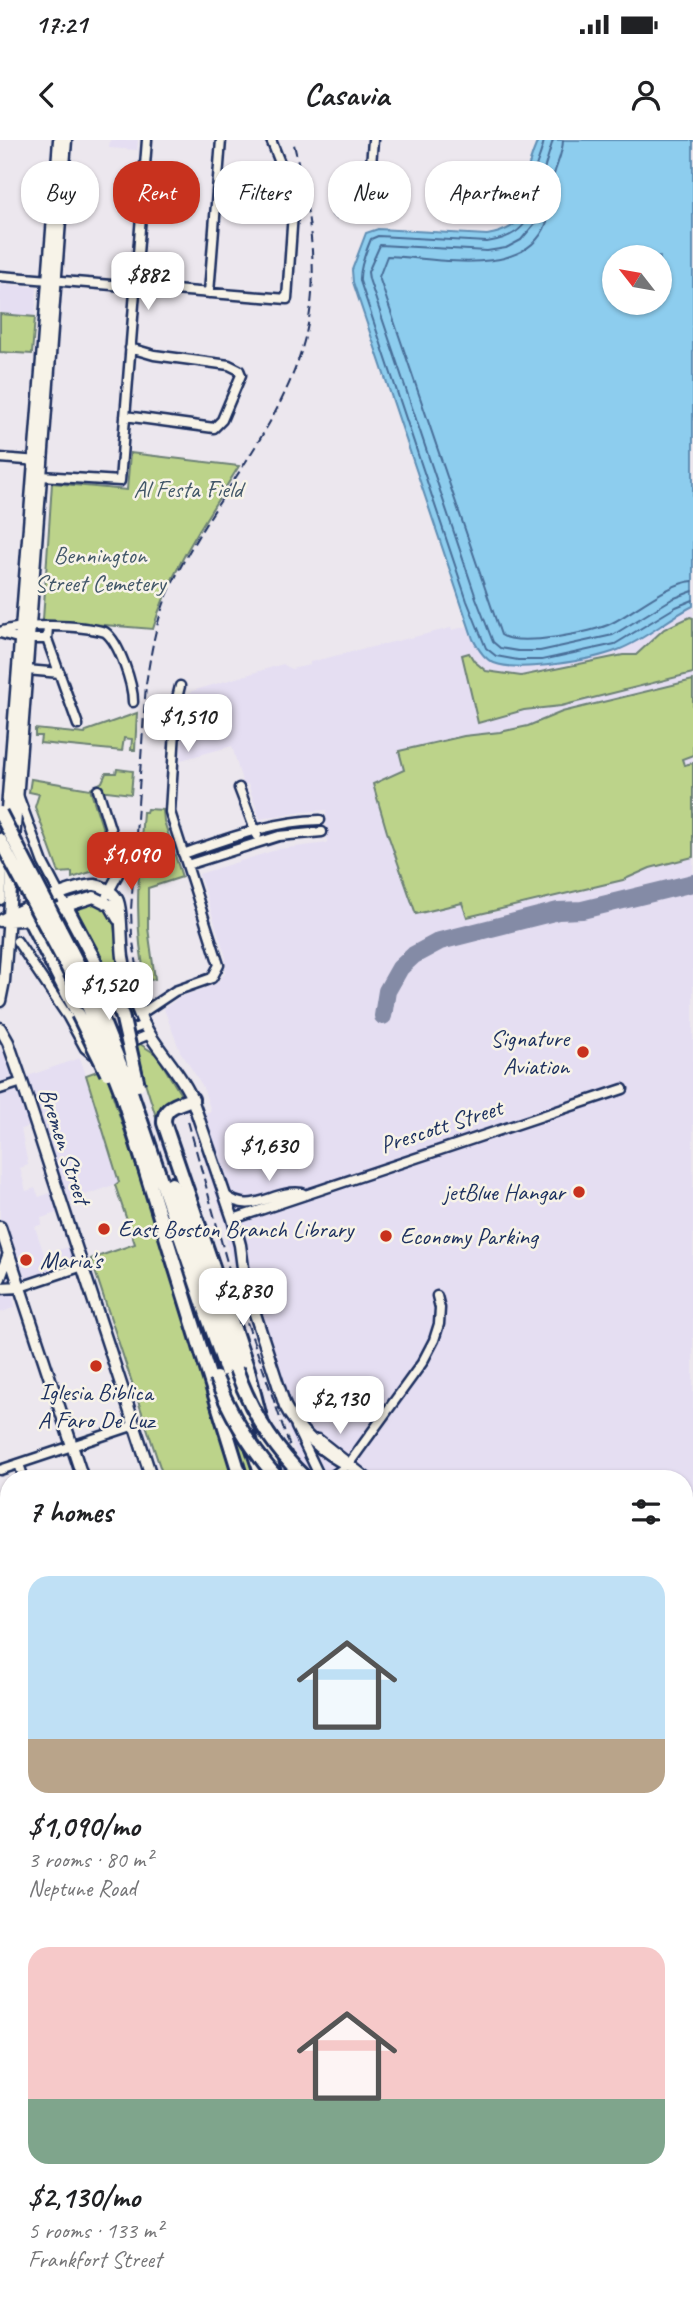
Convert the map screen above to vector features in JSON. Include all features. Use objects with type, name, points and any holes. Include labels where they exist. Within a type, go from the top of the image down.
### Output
[{"type":"highway","points":[[0,813],[76,960],[107,1028],[250,1404],[268,1435],[298,1470]]},
{"type":"highway","points":[[0,840],[89,1007],[130,1091],[260,1470]]},
{"type":"highway","points":[[36,932],[43,922],[62,914],[65,905]]},
{"type":"highway","points":[[65,905],[122,1015],[130,1091],[183,1294],[213,1380],[238,1470]]},
{"type":"highway","points":[[29,911],[76,1019],[109,1078],[130,1091]]},
{"type":"highway","points":[[192,1099],[167,1110],[164,1122],[248,1370],[275,1470]]},
{"type":"highway","points":[[213,1380],[242,1431],[270,1470]]},
{"type":"main road","points":[[52,280],[59,140]]},
{"type":"main road","points":[[0,900],[21,690],[52,280],[66,140]]},
{"type":"main road","points":[[26,626],[41,476],[38,461]]},
{"type":"main road","points":[[0,1001],[4,981],[4,919],[18,794],[21,690],[27,670],[25,639]]},
{"type":"main road","points":[[4,919],[90,897],[107,896],[120,923],[125,967],[145,1025],[185,1084],[192,1099],[233,1219],[245,1283],[282,1398],[293,1422],[311,1438],[334,1450],[355,1470]]},
{"type":"main road","name":"Bremen Street","points":[[0,1028],[8,1042],[22,1082],[149,1470]]},
{"type":"main road","points":[[0,1227],[80,1470]]},
{"type":"main road","points":[[8,1252],[0,1279],[20,1287]]},
{"type":"main road","points":[[0,1288],[20,1287]]},
{"type":"street","points":[[41,476],[120,481],[147,140]]},
{"type":"street","points":[[209,293],[221,140]]},
{"type":"street","points":[[0,276],[287,299],[293,198],[271,140]]},
{"type":"street","points":[[371,161],[373,140]]},
{"type":"street","points":[[125,416],[214,428],[222,420],[242,375],[229,365],[154,355],[130,348]]},
{"type":"street","points":[[0,458],[38,461]]},
{"type":"street","points":[[0,632],[26,626],[48,626],[99,630],[109,635],[117,646],[132,690],[133,702]]},
{"type":"street","points":[[48,626],[47,639],[78,725]]},
{"type":"street","points":[[0,632],[25,639],[47,639]]},
{"type":"street","points":[[27,670],[60,673]]},
{"type":"street","points":[[17,941],[76,1019],[83,1038],[92,1042],[145,1025],[175,991],[212,978],[218,970],[218,961],[170,812],[180,686]]},
{"type":"street","points":[[239,788],[259,841]]},
{"type":"street","points":[[98,790],[122,867],[107,896]]},
{"type":"street","points":[[18,794],[43,863],[65,905]]},
{"type":"street","points":[[183,854],[255,830],[316,820],[318,832],[259,841],[187,865]]},
{"type":"street","points":[[0,1089],[22,1082]]},
{"type":"street","name":"Prescott Street","points":[[233,1219],[623,1089]]},
{"type":"street","points":[[224,1195],[234,1202],[248,1205],[284,1193],[305,1193]]},
{"type":"street","points":[[20,1287],[83,1266]]},
{"type":"street","points":[[341,1470],[348,1465],[417,1371],[431,1347],[440,1317],[437,1296]]},
{"type":"street","points":[[293,1422],[317,1470]]},
{"type":"street","points":[[0,1470],[135,1425]]},
{"type":"street","points":[[19,1464],[21,1470]]},
{"type":"shaded area","points":[[110,140],[138,140],[137,150],[109,148]]},
{"type":"shaded area","points":[[0,284],[37,287],[35,317],[0,314]]},
{"type":"shaded area","points":[[693,606],[693,1470],[302,1470],[240,1290],[227,1244],[227,1229],[190,1118],[211,1111],[202,1085],[180,1051],[164,1009],[178,998],[216,984],[225,973],[226,957],[199,874],[279,849],[327,843],[326,810],[260,819],[248,784],[243,785],[232,746],[181,760],[185,698],[192,691],[283,664],[291,669],[310,665],[310,662],[451,628],[469,626],[480,652],[660,626]]},
{"type":"shaded area","points":[[0,1050],[5,1051],[29,1126],[21,1129],[28,1165],[20,1168],[26,1191],[35,1188],[39,1197],[50,1193],[57,1213],[41,1218],[42,1224],[35,1227],[44,1254],[69,1247],[74,1263],[28,1278],[10,1279],[15,1307],[0,1313]]},
{"type":"shaded area","points":[[80,1058],[119,1183],[66,1202],[25,1077]]},
{"type":"green space","points":[[0,314],[35,317],[32,354],[0,352]]},
{"type":"green space","name":"Bennington Street Cemetery","points":[[130,453],[239,466],[179,565],[153,629],[43,620],[52,483],[127,490]]},
{"type":"green space","points":[[693,618],[693,673],[561,706],[524,710],[478,723],[462,655],[469,653],[486,671],[521,676],[623,655],[636,655],[664,629]]},
{"type":"green space","points":[[693,680],[693,755],[682,759],[684,765],[693,763],[693,857],[650,868],[623,880],[467,917],[462,903],[416,914],[373,784],[404,770],[399,751],[464,736],[528,726],[562,712]]},
{"type":"green space","points":[[137,713],[135,750],[131,750],[132,739],[124,738],[122,751],[40,743],[41,736],[35,736],[35,729],[85,734],[86,731]]},
{"type":"green space","points":[[117,769],[133,771],[131,794],[90,789],[102,782],[106,773],[116,773]]},
{"type":"green space","points":[[31,779],[90,789],[114,864],[109,861],[97,870],[72,878],[72,872],[59,873],[35,807],[39,794],[29,792]]},
{"type":"green space","points":[[147,809],[163,810],[182,877],[148,888],[148,928],[155,979],[146,981],[139,939],[138,897],[143,812]]},
{"type":"green space","points":[[91,902],[106,907],[113,919],[119,960],[132,1014],[130,1022],[71,907]]},
{"type":"green space","points":[[140,1044],[157,1055],[181,1095],[161,1107],[157,1120],[145,1082],[112,1093],[207,1381],[223,1376],[256,1470],[161,1470],[91,1259],[135,1244],[115,1185],[119,1182],[86,1075],[136,1057],[135,1045]]},
{"type":"water","points":[[538,140],[693,140],[693,606],[618,650],[574,661],[521,667],[490,661],[473,639],[353,282],[352,270],[366,233],[378,229],[487,235],[500,232],[514,224],[561,224],[561,161],[530,161]]},
{"type":"taxiway","points":[[383,1016],[387,991],[400,968],[414,955],[440,941],[558,911],[582,910],[693,883]]},
{"type":"tunnel","points":[[0,914],[17,941]]},
{"type":"railway","points":[[140,983],[132,936],[131,910],[146,684],[150,660],[157,625],[169,591],[205,525],[266,429],[298,361],[308,324],[313,278],[307,208],[293,140]]},
{"type":"railway","points":[[188,1121],[230,1273],[298,1470]]},
{"type":"place","name":"Signature Aviation","points":[[583,1052]]},
{"type":"place","name":"jetBlue Hangar","points":[[579,1192]]},
{"type":"place","name":"East Boston Branch Library","points":[[104,1229]]},
{"type":"place","name":"Economy Parking","points":[[386,1236]]},
{"type":"place","name":"Maria's","points":[[26,1260]]},
{"type":"place","name":"Iglesia Biblica A Faro De Luz","points":[[96,1366]]},
{"type":"park label","name":"Al Festa Field","points":[[188,489]]}]
